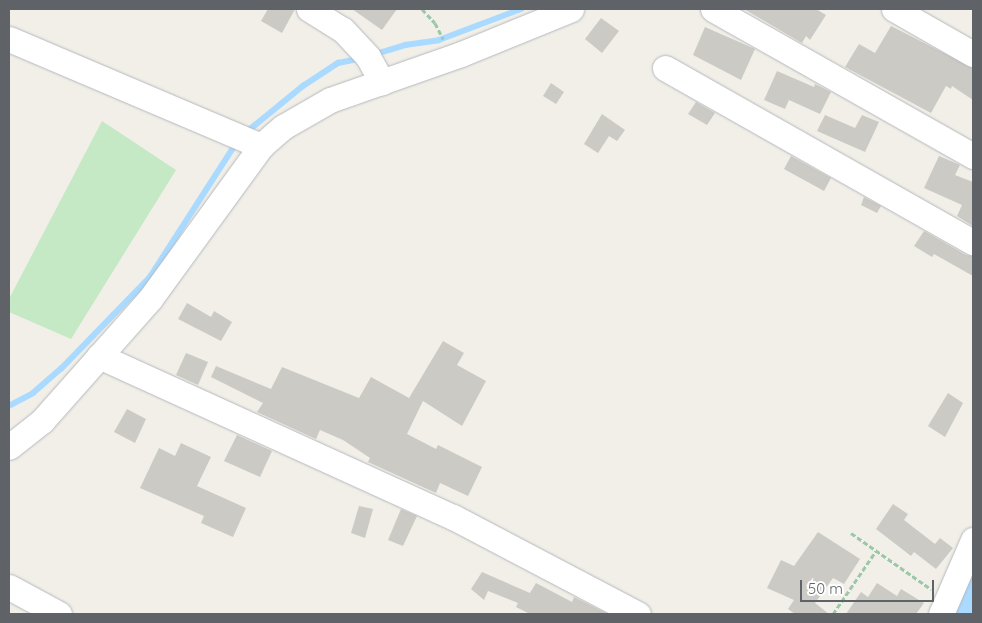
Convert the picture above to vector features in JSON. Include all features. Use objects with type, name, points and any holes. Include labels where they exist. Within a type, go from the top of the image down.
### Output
[{"type":"street","points":[[309,9],[342,30],[368,56],[382,82]]},
{"type":"street","points":[[9,446],[42,421],[150,299],[261,146],[283,127],[330,100],[453,57],[571,9]]},
{"type":"street","points":[[713,9],[973,156]]},
{"type":"street","points":[[894,9],[973,54]]},
{"type":"street","points":[[9,39],[261,146]]},
{"type":"street","points":[[665,68],[973,242]]},
{"type":"street","points":[[99,356],[453,517],[638,614]]},
{"type":"street","points":[[944,607],[973,540]]},
{"type":"street","points":[[9,586],[59,614]]},
{"type":"path","points":[[422,9],[435,24],[453,57]]},
{"type":"path","points":[[851,534],[876,551],[944,607]]},
{"type":"path","points":[[833,614],[876,551]]},
{"type":"green space","points":[[102,121],[176,170],[71,339],[9,312],[9,299]]},
{"type":"building","points":[[268,9],[295,9],[282,33],[261,21]]},
{"type":"building","points":[[352,9],[397,9],[382,30]]},
{"type":"building","points":[[744,9],[816,9],[826,15],[810,40],[806,36],[802,43]]},
{"type":"building","points":[[601,18],[619,31],[602,53],[585,39]]},
{"type":"building","points":[[891,26],[973,68],[973,100],[952,86],[951,89],[946,86],[931,113],[845,67],[859,44],[875,53]]},
{"type":"building","points":[[705,27],[755,49],[741,80],[693,55]]},
{"type":"building","points":[[777,71],[814,87],[815,84],[831,92],[820,114],[789,100],[785,109],[764,100]]},
{"type":"building","points":[[551,83],[564,92],[556,104],[543,96]]},
{"type":"building","points":[[696,102],[715,113],[707,125],[688,114]]},
{"type":"building","points":[[602,114],[625,130],[617,141],[609,136],[598,153],[584,144]]},
{"type":"building","points":[[825,115],[855,128],[862,115],[879,122],[865,152],[817,131]]},
{"type":"building","points":[[791,156],[831,178],[824,191],[784,169]]},
{"type":"building","points":[[939,156],[960,165],[955,175],[973,182],[973,226],[957,216],[962,205],[924,188]]},
{"type":"building","points":[[864,197],[881,206],[877,213],[861,205]]},
{"type":"building","points":[[924,231],[966,255],[973,256],[973,276],[934,254],[932,257],[914,246]]},
{"type":"building","points":[[187,303],[211,317],[214,311],[232,322],[221,341],[178,319]]},
{"type":"building","points":[[443,341],[464,353],[457,365],[486,381],[462,426],[423,401],[407,434],[436,449],[438,445],[482,467],[468,496],[440,483],[436,493],[368,462],[370,458],[343,440],[320,430],[316,439],[257,412],[263,403],[211,377],[216,366],[271,389],[282,367],[359,398],[371,377],[409,398]]},
{"type":"building","points":[[186,353],[208,362],[198,385],[176,375]]},
{"type":"building","points":[[948,393],[963,403],[945,437],[928,426]]},
{"type":"building","points":[[127,409],[146,419],[135,443],[114,432]]},
{"type":"building","points":[[237,435],[272,451],[260,477],[224,461]]},
{"type":"building","points":[[181,443],[211,457],[197,486],[246,508],[233,537],[201,523],[204,516],[140,488],[159,448],[175,456]]},
{"type":"building","points":[[893,504],[908,514],[904,520],[935,544],[940,538],[953,548],[936,569],[914,552],[911,556],[876,529]]},
{"type":"building","points":[[359,506],[373,509],[365,538],[351,533]]},
{"type":"building","points":[[401,509],[417,516],[403,546],[388,540]]},
{"type":"building","points":[[818,532],[860,559],[844,584],[833,578],[815,603],[829,614],[795,614],[788,609],[794,600],[767,588],[781,560],[794,566]]},
{"type":"building","points":[[482,572],[530,593],[536,583],[572,602],[574,597],[608,614],[530,614],[516,607],[518,603],[488,591],[484,600],[471,589]]},
{"type":"building","points":[[877,583],[897,596],[901,589],[924,603],[916,614],[846,614],[861,592],[868,597]]},
{"type":"waterway","points":[[373,55],[405,45],[439,40],[521,9]]},
{"type":"waterway","points":[[249,130],[303,86],[338,63],[359,59]]},
{"type":"waterway","points":[[9,406],[33,393],[61,369],[150,277],[235,145]]},
{"type":"waterway","points":[[960,614],[973,583]]}]
